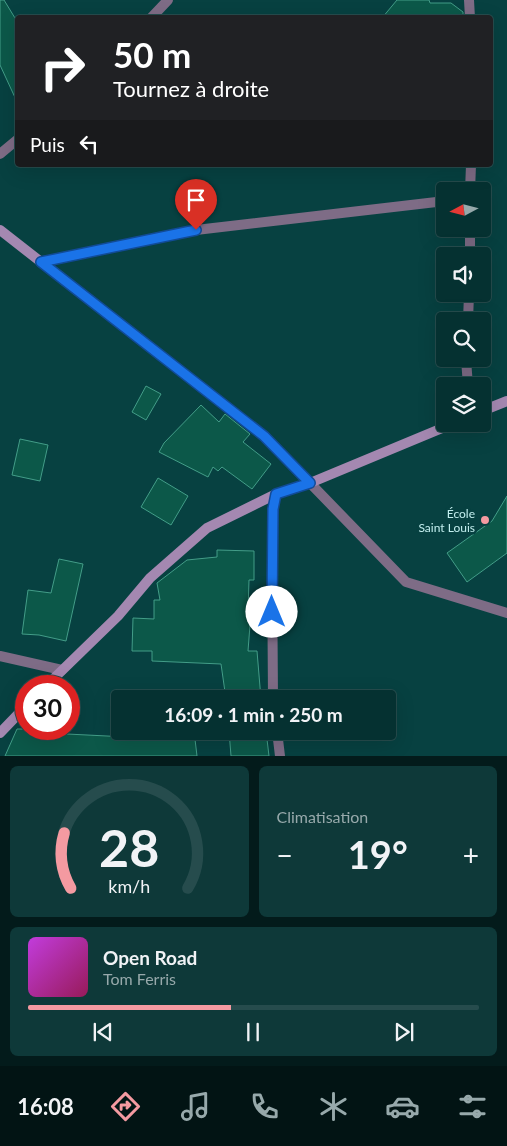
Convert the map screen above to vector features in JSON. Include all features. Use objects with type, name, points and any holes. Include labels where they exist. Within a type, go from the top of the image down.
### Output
[{"type":"street","points":[[154,15],[168,0]]},
{"type":"street","points":[[469,0],[470,15]]},
{"type":"street","points":[[0,154],[15,142]]},
{"type":"street","points":[[470,182],[471,167]]},
{"type":"street","points":[[41,262],[196,230],[436,202]]},
{"type":"street","points":[[0,230],[264,436],[406,582],[507,614]]},
{"type":"street","points":[[491,407],[507,401]]},
{"type":"street","points":[[57,675],[118,616],[150,578],[207,528],[276,494],[310,483],[436,431]]},
{"type":"street","points":[[273,690],[272,567],[273,509],[276,494]]},
{"type":"street","points":[[0,656],[62,670]]},
{"type":"street","points":[[0,733],[15,717]]},
{"type":"street","points":[[278,740],[280,756]]},
{"type":"building","points":[[0,0],[4,0],[15,18],[15,98],[0,65]]},
{"type":"building","points":[[397,0],[429,0],[430,3],[451,3],[463,12],[463,15],[384,15]]},
{"type":"building","points":[[146,386],[161,394],[146,420],[132,412]]},
{"type":"building","points":[[201,405],[219,422],[225,414],[250,434],[243,442],[271,464],[252,489],[222,467],[218,471],[213,467],[208,477],[159,452],[164,443]]},
{"type":"building","points":[[20,439],[48,445],[40,481],[12,475]]},
{"type":"building","points":[[158,478],[188,496],[171,525],[141,507]]},
{"type":"building","points":[[507,496],[507,553],[467,582],[447,553],[492,521]]},
{"type":"building","points":[[217,550],[254,551],[254,580],[249,580],[248,611],[251,612],[248,651],[257,651],[260,690],[225,690],[221,664],[152,661],[152,651],[132,651],[133,618],[154,619],[154,600],[160,600],[157,583],[187,560],[217,557]]},
{"type":"building","points":[[59,559],[83,564],[66,641],[39,635],[22,634],[28,590],[51,593]]},
{"type":"building","points":[[15,734],[15,740],[80,740],[80,735],[111,736],[111,740],[195,740],[197,756],[5,756]]},
{"type":"building","points":[[230,740],[267,740],[269,756],[231,756]]},
{"type":"place","name":"École Saint Louis","points":[[485,520]]},
{"type":"route","points":[[196,230],[41,262],[264,436],[310,483],[276,494],[273,509],[272,612]]}]
